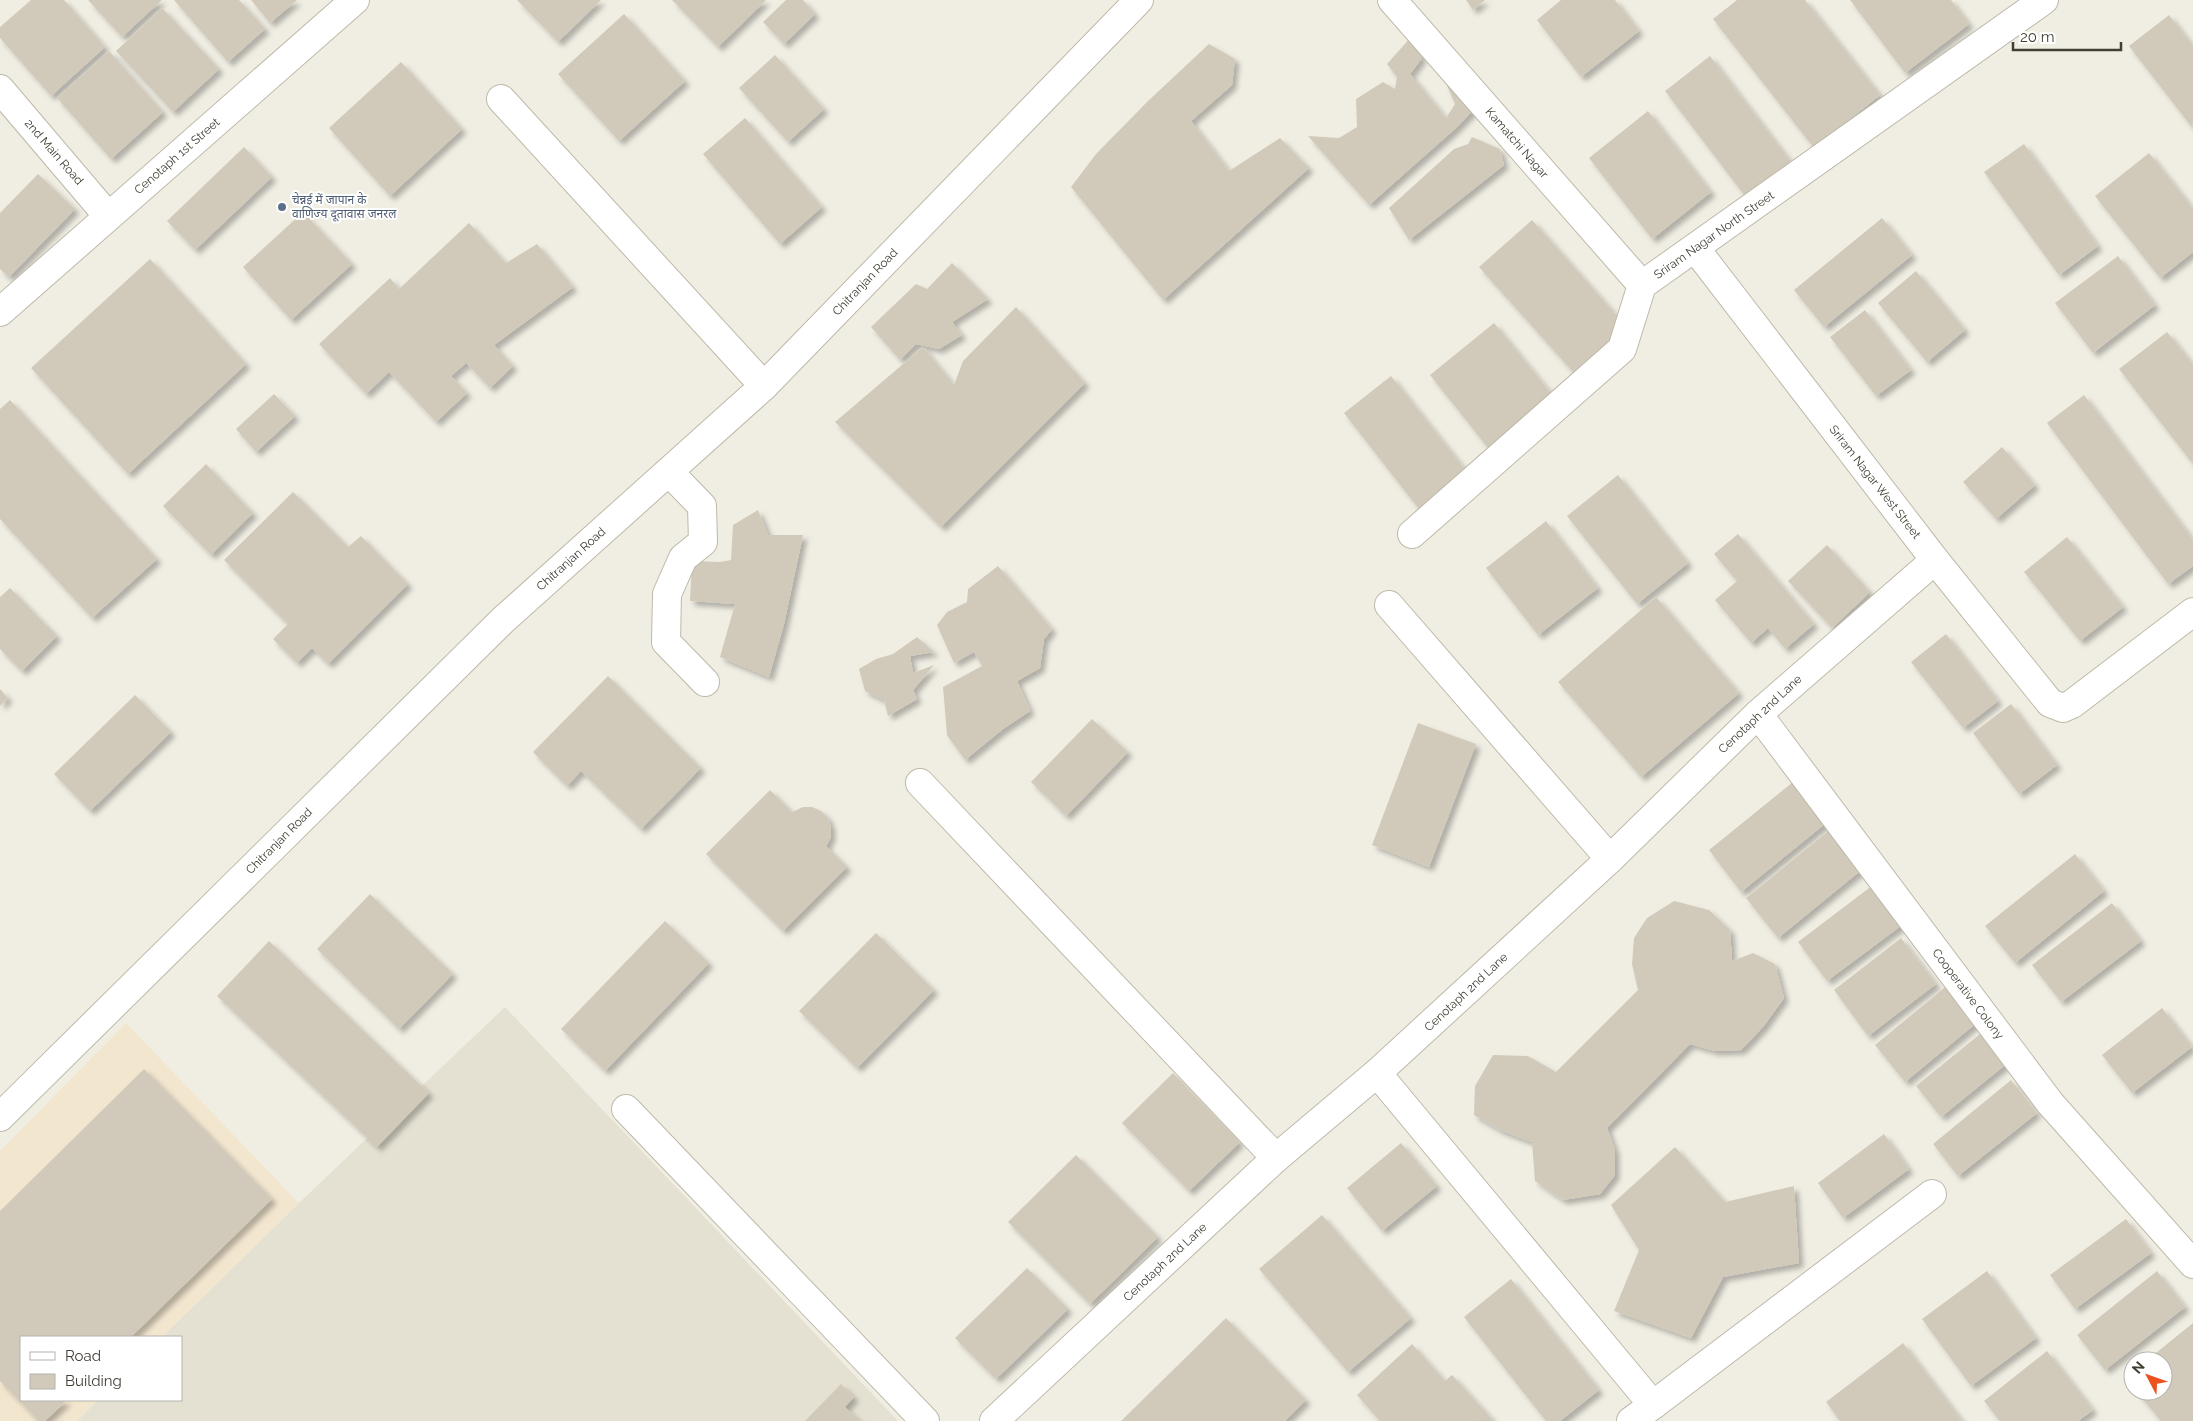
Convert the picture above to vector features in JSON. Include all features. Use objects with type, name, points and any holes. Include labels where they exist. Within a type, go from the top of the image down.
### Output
[{"type":"street","name":"Cenotaph 1st Street","points":[[0,312],[355,0]]},
{"type":"street","name":"Chitranjan Road","points":[[0,1117],[503,620],[764,386],[1139,0]]},
{"type":"street","name":"Kamatchi Nagar","points":[[1392,0],[1642,285]]},
{"type":"street","name":"Sriram Nagar North Street","points":[[1412,534],[1622,349],[1642,285],[2044,0]]},
{"type":"street","name":"2nd Main Road","points":[[0,89],[108,216]]},
{"type":"street","points":[[501,99],[764,386]]},
{"type":"street","name":"Sriram Nagar West Street","points":[[1695,248],[1935,560],[2050,703],[2062,708],[2072,704],[2193,612]]},
{"type":"street","points":[[668,472],[702,506],[704,542],[683,558],[667,594],[666,642],[706,682]]},
{"type":"street","name":"Cenotaph 2nd Lane","points":[[994,1421],[1276,1158],[1377,1073],[1610,859],[1758,714],[1935,560]]},
{"type":"street","points":[[1389,605],[1610,859]]},
{"type":"street","name":"Cooperative Colony","points":[[1758,714],[2050,1103],[2193,1264]]},
{"type":"street","points":[[920,783],[1276,1158]]},
{"type":"street","points":[[1377,1073],[1653,1405]]},
{"type":"street","points":[[626,1110],[925,1421]]},
{"type":"street","points":[[1631,1421],[1932,1194]]},
{"type":"shaded area","points":[[505,1007],[898,1421],[77,1421],[97,1401],[182,1401],[182,1336],[163,1336],[299,1203]]},
{"type":"shaded area","points":[[126,1023],[299,1203],[163,1336],[20,1336],[20,1401],[97,1401],[77,1421],[0,1421],[0,1151]]},
{"type":"building","points":[[31,0],[64,0],[105,47],[51,96],[0,38],[0,27]]},
{"type":"building","points":[[88,0],[162,0],[122,37]]},
{"type":"building","points":[[174,0],[239,0],[265,29],[228,62]]},
{"type":"building","points":[[251,0],[297,0],[270,23]]},
{"type":"building","points":[[517,0],[601,0],[558,42]]},
{"type":"building","points":[[672,0],[766,0],[718,47]]},
{"type":"building","points":[[786,0],[803,0],[815,14],[784,44],[763,22]]},
{"type":"building","points":[[1466,0],[1485,0],[1473,10]]},
{"type":"building","points":[[1561,0],[1615,0],[1639,31],[1581,77],[1537,20]]},
{"type":"building","points":[[1737,0],[1805,0],[1880,95],[1814,148],[1713,19]]},
{"type":"building","points":[[1850,0],[1951,0],[1969,24],[1905,73]]},
{"type":"building","points":[[162,8],[219,69],[173,112],[116,51]]},
{"type":"building","points":[[624,14],[685,81],[619,141],[558,74]]},
{"type":"building","points":[[2169,15],[2193,46],[2193,125],[2191,126],[2129,46]]},
{"type":"building","points":[[1411,37],[1422,58],[1410,74],[1446,118],[1455,104],[1445,81],[1476,107],[1456,128],[1369,205],[1308,136],[1339,138],[1357,127],[1356,99],[1383,82],[1395,89],[1397,77],[1387,64]]},
{"type":"building","points":[[1209,44],[1235,59],[1232,85],[1191,121],[1229,171],[1280,138],[1309,168],[1163,300],[1071,187],[1096,154],[1148,101]]},
{"type":"building","points":[[109,51],[163,112],[111,159],[57,98]]},
{"type":"building","points":[[775,55],[824,109],[788,142],[739,88]]},
{"type":"building","points":[[1710,56],[1793,165],[1748,200],[1665,91]]},
{"type":"building","points":[[401,62],[462,129],[390,196],[329,128]]},
{"type":"building","points":[[1648,111],[1711,192],[1652,239],[1589,158]]},
{"type":"building","points":[[745,118],[822,207],[780,244],[703,154]]},
{"type":"building","points":[[1472,137],[1500,149],[1504,165],[1409,240],[1389,208],[1454,149],[1468,144]]},
{"type":"building","points":[[2024,144],[2098,246],[2059,275],[1984,172]]},
{"type":"building","points":[[244,147],[272,177],[195,250],[167,221]]},
{"type":"building","points":[[2149,153],[2193,209],[2193,252],[2160,278],[2095,196]]},
{"type":"building","points":[[38,174],[75,209],[9,277],[0,269],[0,213]]},
{"type":"building","points":[[303,212],[352,264],[291,320],[243,267]]},
{"type":"building","points":[[1882,218],[1912,255],[1824,327],[1794,290]]},
{"type":"building","points":[[1532,220],[1626,326],[1574,373],[1479,267]]},
{"type":"building","points":[[469,223],[506,263],[537,244],[573,287],[494,345],[513,366],[490,388],[466,363],[451,376],[467,393],[436,422],[389,372],[366,394],[319,344],[390,278],[399,289]]},
{"type":"building","points":[[2118,256],[2155,305],[2093,353],[2055,303]]},
{"type":"building","points":[[150,259],[246,364],[128,474],[31,368]]},
{"type":"building","points":[[952,263],[988,299],[952,322],[962,335],[939,349],[916,344],[900,360],[871,327],[916,284],[927,289]]},
{"type":"building","points":[[1916,271],[1965,330],[1927,362],[1878,303]]},
{"type":"building","points":[[1016,307],[1085,383],[941,527],[835,422],[923,347],[954,385],[963,361]]},
{"type":"building","points":[[1865,310],[1911,370],[1876,396],[1830,337]]},
{"type":"building","points":[[1494,323],[1554,397],[1489,449],[1430,375]]},
{"type":"building","points":[[2167,332],[2193,365],[2193,464],[2119,369]]},
{"type":"building","points":[[1391,376],[1467,472],[1419,509],[1344,413]]},
{"type":"building","points":[[274,394],[295,416],[256,452],[236,429]]},
{"type":"building","points":[[2084,395],[2193,540],[2193,566],[2168,584],[2047,423]]},
{"type":"building","points":[[10,400],[157,559],[92,618],[0,519],[0,409]]},
{"type":"building","points":[[2002,447],[2035,485],[1996,519],[1963,482]]},
{"type":"building","points":[[206,464],[253,513],[211,555],[163,506]]},
{"type":"building","points":[[1618,475],[1688,563],[1637,604],[1567,516]]},
{"type":"building","points":[[293,492],[348,547],[361,536],[408,584],[328,664],[312,648],[297,663],[273,639],[288,624],[224,560]]},
{"type":"building","points":[[758,510],[768,535],[803,535],[784,624],[769,677],[720,657],[735,604],[690,601],[692,561],[720,562],[731,560],[733,525]]},
{"type":"building","points":[[1546,521],[1598,588],[1538,635],[1486,568]]},
{"type":"building","points":[[1738,534],[1814,624],[1785,649],[1768,628],[1751,643],[1715,600],[1737,581],[1714,554]]},
{"type":"building","points":[[2067,537],[2123,607],[2080,641],[2024,572]]},
{"type":"building","points":[[1827,545],[1870,592],[1832,628],[1788,581]]},
{"type":"building","points":[[998,566],[1052,629],[1044,639],[1040,668],[1017,681],[1030,711],[1003,729],[965,760],[947,735],[943,687],[982,666],[974,652],[954,663],[937,625],[947,612],[967,602],[968,589]]},
{"type":"building","points":[[10,588],[57,636],[22,671],[0,649],[0,597]]},
{"type":"building","points":[[1656,597],[1739,693],[1641,777],[1558,682]]},
{"type":"building","points":[[1946,634],[1998,701],[1963,728],[1911,662]]},
{"type":"building","points":[[917,637],[934,652],[910,656],[913,673],[934,665],[913,690],[917,699],[888,716],[884,700],[865,691],[859,669],[876,659],[893,654]]},
{"type":"building","points":[[608,676],[701,768],[641,829],[581,771],[567,786],[533,752]]},
{"type":"building","points":[[0,689],[8,698],[0,706]]},
{"type":"building","points":[[135,695],[171,732],[90,811],[54,774]]},
{"type":"building","points":[[2011,704],[2057,765],[2019,794],[1973,733]]},
{"type":"building","points":[[1092,719],[1128,752],[1066,816],[1031,782]]},
{"type":"building","points":[[1418,723],[1476,744],[1429,867],[1372,845]]},
{"type":"building","points":[[1798,778],[1831,819],[1741,892],[1709,850]]},
{"type":"building","points":[[770,790],[792,812],[803,807],[812,807],[821,811],[828,818],[831,827],[831,837],[826,846],[847,867],[783,931],[706,854]]},
{"type":"building","points":[[1833,827],[1865,867],[1778,938],[1746,898]]},
{"type":"building","points":[[2075,854],[2104,891],[2015,963],[1985,926]]},
{"type":"building","points":[[1877,882],[1906,922],[1827,981],[1798,942]]},
{"type":"building","points":[[370,894],[453,974],[399,1029],[317,949]]},
{"type":"building","points":[[1674,901],[1709,910],[1730,930],[1732,961],[1753,953],[1775,964],[1784,998],[1763,1027],[1741,1050],[1715,1051],[1690,1044],[1607,1128],[1615,1150],[1615,1175],[1600,1194],[1563,1200],[1535,1181],[1532,1142],[1500,1130],[1474,1115],[1475,1086],[1493,1055],[1528,1056],[1556,1072],[1638,990],[1632,964],[1634,938],[1647,918]]},
{"type":"building","points":[[2112,903],[2141,941],[2061,1002],[2032,965]]},
{"type":"building","points":[[665,921],[709,963],[605,1071],[561,1029]]},
{"type":"building","points":[[876,933],[934,990],[857,1068],[799,1011]]},
{"type":"building","points":[[1901,938],[1936,984],[1868,1036],[1834,990]]},
{"type":"building","points":[[269,941],[429,1093],[377,1147],[217,996]]},
{"type":"building","points":[[1950,983],[1980,1020],[1905,1082],[1875,1045]]},
{"type":"building","points":[[2162,1008],[2192,1047],[2132,1093],[2102,1055]]},
{"type":"building","points":[[1985,1030],[2010,1061],[1941,1117],[1916,1086]]},
{"type":"building","points":[[144,1069],[272,1199],[132,1336],[20,1336],[20,1401],[66,1401],[45,1421],[39,1421],[0,1381],[0,1211]]},
{"type":"building","points":[[1173,1073],[1240,1142],[1189,1191],[1122,1123]]},
{"type":"building","points":[[2011,1080],[2037,1113],[1958,1176],[1933,1144]]},
{"type":"building","points":[[1884,1134],[1909,1169],[1843,1218],[1818,1183]]},
{"type":"building","points":[[1401,1143],[1437,1186],[1382,1231],[1347,1188]]},
{"type":"building","points":[[1675,1147],[1725,1202],[1794,1186],[1799,1263],[1723,1277],[1691,1338],[1614,1311],[1639,1250],[1611,1205]]},
{"type":"building","points":[[1076,1155],[1158,1237],[1090,1304],[1008,1222]]},
{"type":"building","points":[[1322,1215],[1411,1318],[1348,1372],[1259,1269]]},
{"type":"building","points":[[2126,1219],[2151,1253],[2075,1309],[2050,1275]]},
{"type":"building","points":[[1027,1268],[1068,1309],[996,1379],[955,1338]]},
{"type":"building","points":[[1987,1271],[2036,1338],[1971,1386],[1922,1319]]},
{"type":"building","points":[[2157,1271],[2185,1307],[2129,1351],[2123,1351],[2123,1356],[2105,1370],[2077,1335]]},
{"type":"building","points":[[1511,1279],[1599,1390],[1560,1421],[1546,1421],[1464,1317]]},
{"type":"building","points":[[1226,1318],[1306,1400],[1285,1421],[1121,1421]]},
{"type":"building","points":[[2193,1323],[2193,1421],[2161,1421],[2144,1401],[2173,1401],[2173,1351],[2158,1351]]},
{"type":"building","points":[[1903,1343],[1962,1421],[1840,1421],[1826,1402]]},
{"type":"building","points":[[1412,1344],[1445,1381],[1452,1375],[1493,1420],[1380,1421],[1357,1395]]},
{"type":"building","points":[[2047,1351],[2093,1410],[2078,1421],[2000,1421],[1984,1401]]},
{"type":"building","points":[[841,1384],[854,1397],[845,1407],[860,1421],[805,1421]]},
{"type":"place","name":"चेन्नई में जापान के वाणिज्य दूतावास जनरल","points":[[282,207]]}]
